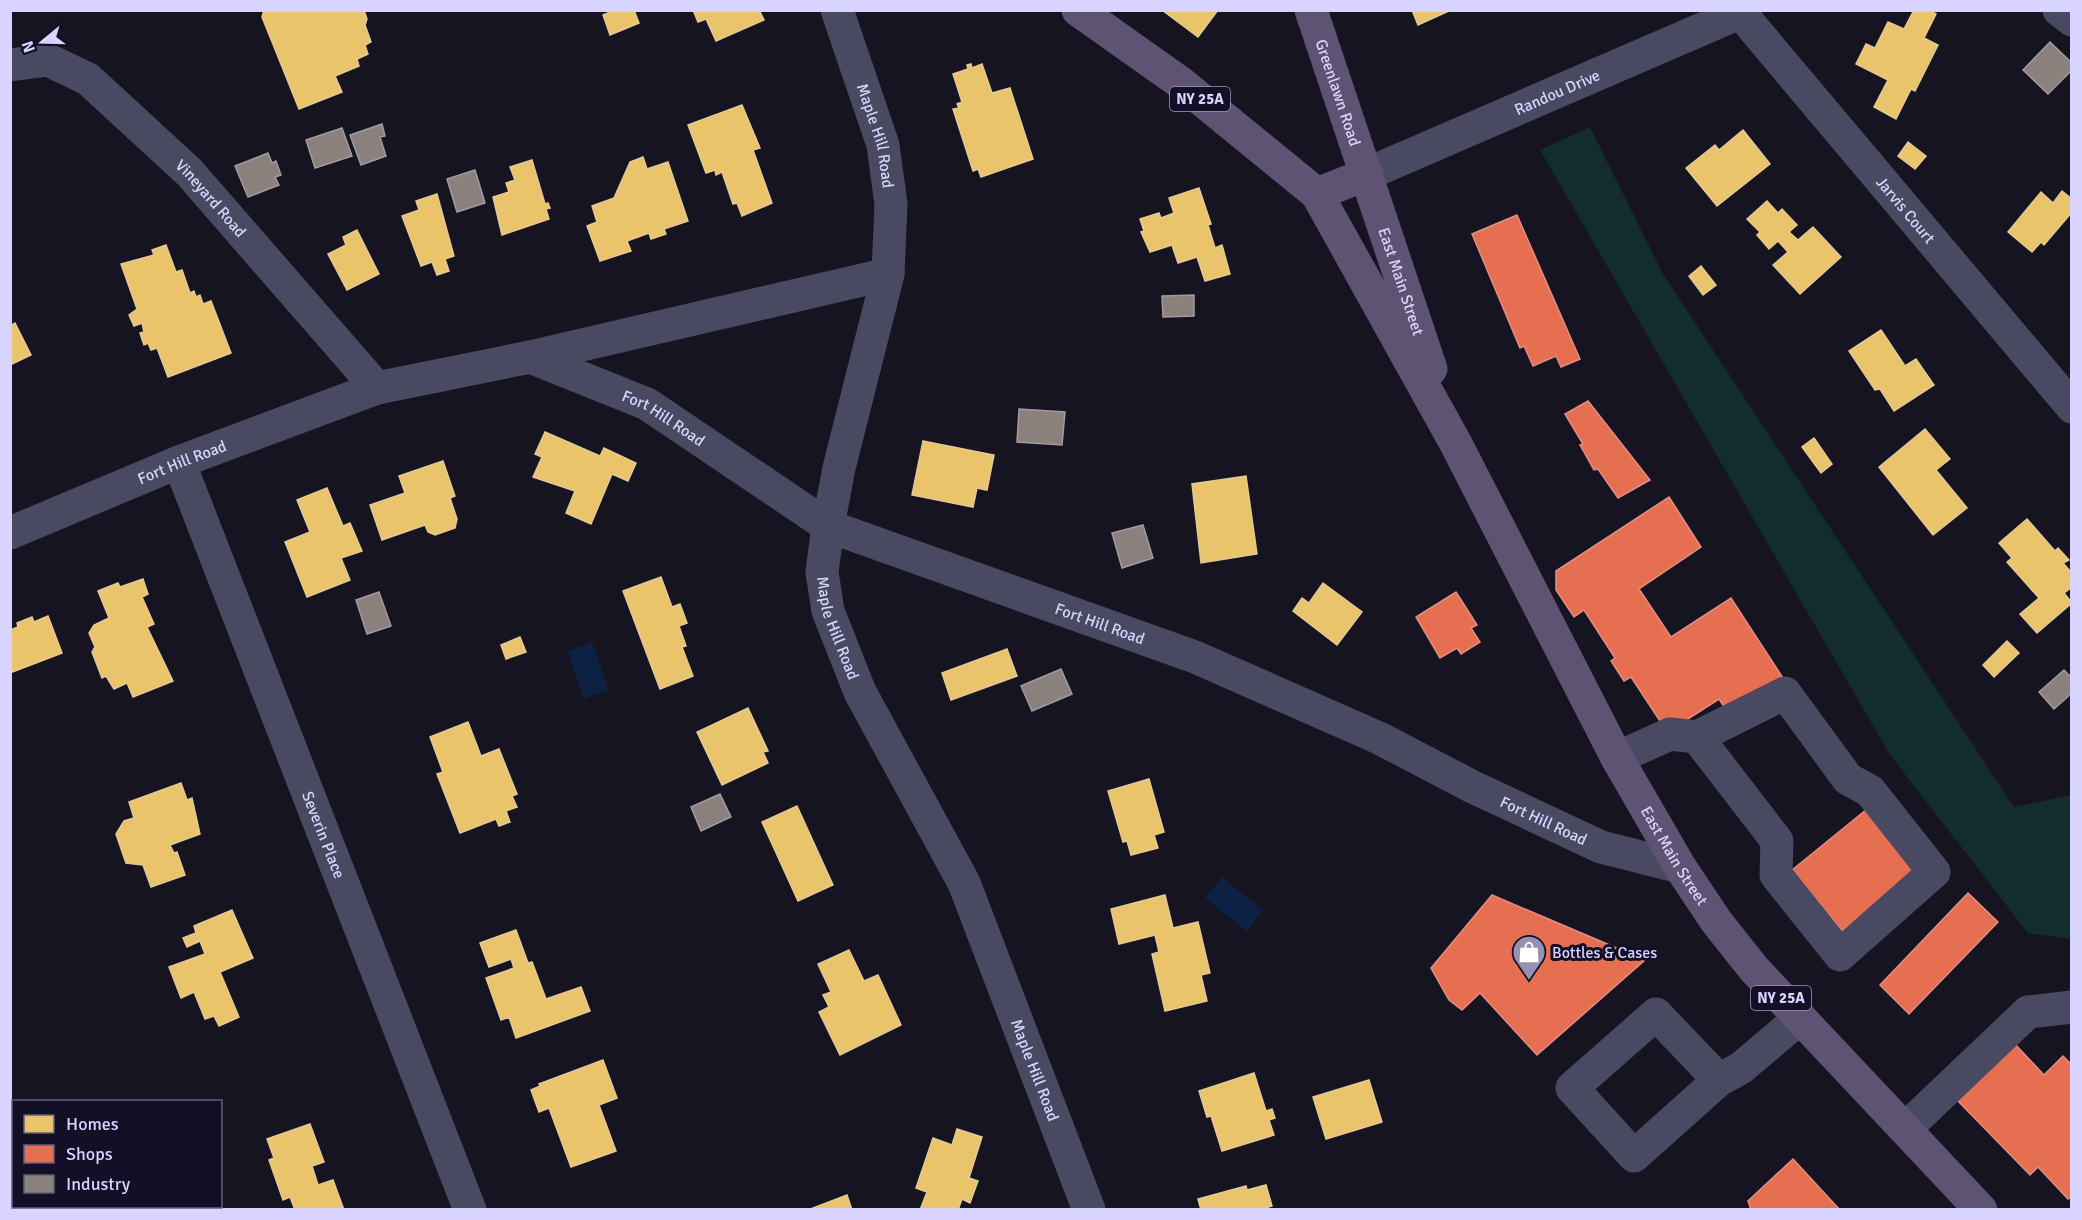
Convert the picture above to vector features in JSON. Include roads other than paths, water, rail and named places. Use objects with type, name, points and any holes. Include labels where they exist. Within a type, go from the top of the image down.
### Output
[{"type":"main road","name":"East Main Street","points":[[1078,10],[1181,84],[1317,194],[1455,442],[1617,758],[1680,867],[1728,937],[1800,1018],[1982,1209]]},
{"type":"main road","name":"Greenlawn Road","points":[[1311,10],[1349,130],[1367,174]]},
{"type":"main road","name":"East Main Street","points":[[1367,174],[1455,442]]},
{"type":"main road","points":[[1317,194],[1367,174]]},
{"type":"street","name":"Maple Hill Road","points":[[837,10],[883,145],[891,204],[888,274],[839,468],[828,526],[822,572],[828,610],[860,692],[964,883],[1089,1209]]},
{"type":"street","points":[[2059,10],[2072,20]]},
{"type":"street","name":"Randou Drive","points":[[1367,174],[1741,11]]},
{"type":"street","name":"Jarvis Court","points":[[1741,11],[2072,407]]},
{"type":"street","name":"Vineyard Road","points":[[10,65],[48,60],[88,80],[189,172],[377,388]]},
{"type":"street","name":"Fort Hill Road","points":[[10,533],[179,462],[377,388],[530,357],[888,274]]},
{"type":"street","name":"Fort Hill Road","points":[[530,357],[647,404],[828,526],[1195,657],[1379,738],[1473,787],[1601,847],[1680,867]]},
{"type":"street","name":"Severin Place","points":[[179,462],[470,1209]]},
{"type":"street","points":[[1617,758],[1670,734],[1697,737],[1785,693],[1848,779],[1870,791],[1934,872],[1840,955],[1776,875],[1777,841],[1697,737]]},
{"type":"street","points":[[1905,1129],[2028,1012],[2072,1007]]},
{"type":"street","points":[[1719,1080],[1741,1068],[1800,1018]]},
{"type":"water","points":[[592,642],[609,690],[584,699],[567,651]]},
{"type":"water","points":[[1222,877],[1263,910],[1247,931],[1205,898]]},
{"type":"place","name":"Bottles & Cases","points":[[1529,981]]}]
